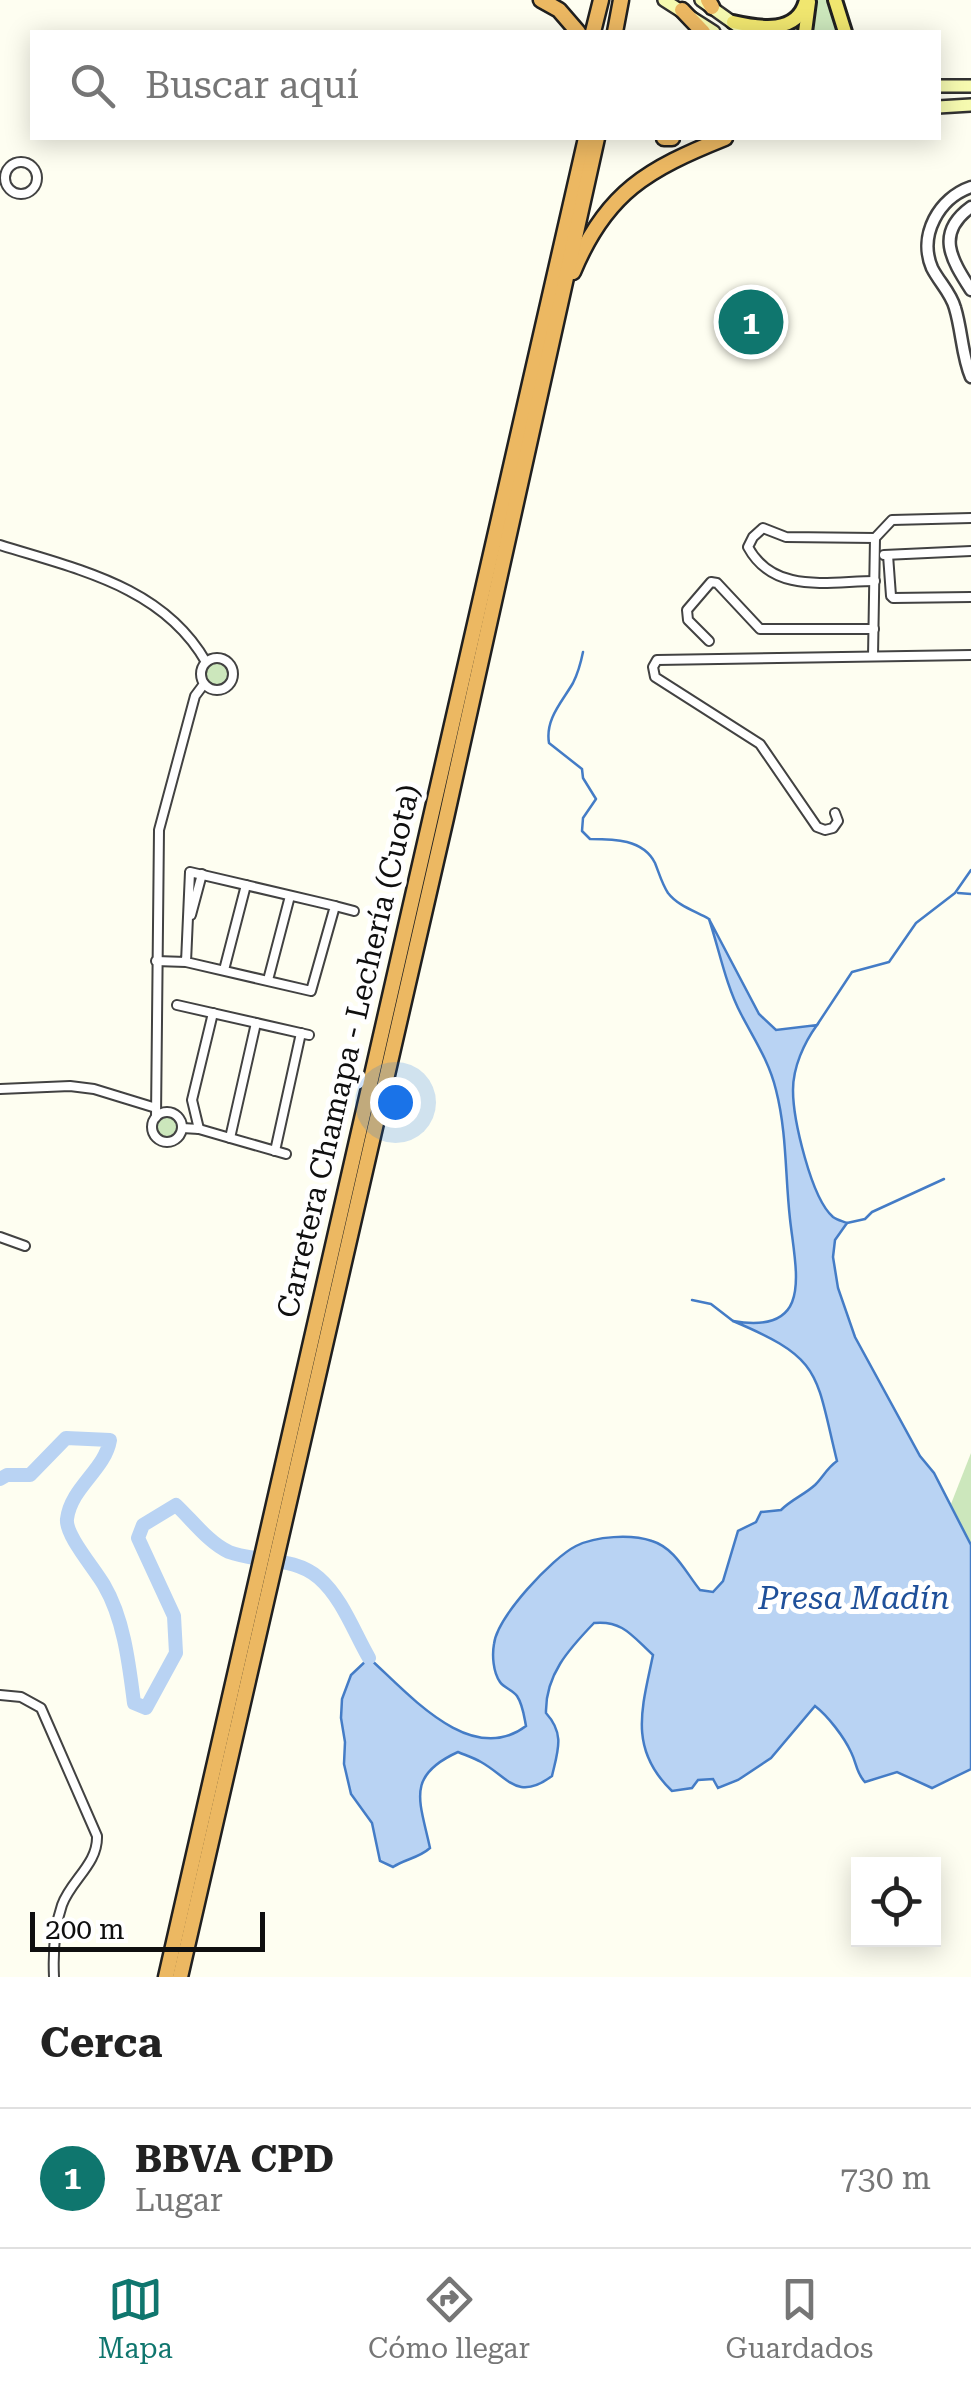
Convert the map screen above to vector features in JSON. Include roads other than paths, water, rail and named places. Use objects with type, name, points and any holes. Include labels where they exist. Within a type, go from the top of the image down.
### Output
[{"type":"highway","points":[[542,0],[559,10],[576,30]]},
{"type":"highway","points":[[594,30],[601,0]]},
{"type":"highway","points":[[604,30],[609,0]]},
{"type":"highway","points":[[616,30],[622,0]]},
{"type":"highway","points":[[625,30],[630,0]]},
{"type":"highway","points":[[682,10],[700,30]]},
{"type":"highway","points":[[576,140],[576,182]]},
{"type":"highway","name":"Carretera Chamapa - Lechería (Cuota)","points":[[166,1977],[236,1698],[586,140]]},
{"type":"highway","name":"Carretera Chamapa - Lechería (Cuota)","points":[[298,1424],[446,818],[597,140]]},
{"type":"highway","points":[[554,330],[575,268],[598,224],[626,190],[651,170],[720,140]]},
{"type":"highway","name":"Carretera Chamapa - Lechería (Cuota)","points":[[180,1977],[236,1698]]},
{"type":"main road","points":[[664,0],[711,30]]},
{"type":"main road","points":[[733,22],[774,28],[788,24],[808,0]]},
{"type":"main road","points":[[805,30],[808,0]]},
{"type":"main road","points":[[835,0],[842,30]]},
{"type":"main road","points":[[707,2],[743,30]]},
{"type":"main road","points":[[941,86],[971,86]]},
{"type":"main road","points":[[943,106],[971,107]]},
{"type":"street","points":[[22,162],[32,167],[37,177],[35,186],[23,194],[13,192],[2,180],[12,165],[22,162]]},
{"type":"street","points":[[969,372],[969,349],[953,302],[934,271],[928,246],[932,222],[942,205],[960,190],[971,187]]},
{"type":"street","points":[[971,206],[954,222],[949,236],[954,262],[971,290]]},
{"type":"street","points":[[873,656],[875,538],[892,520],[971,518]]},
{"type":"street","points":[[875,538],[786,537],[763,528],[752,537],[748,548],[766,571],[789,582],[875,580]]},
{"type":"street","points":[[0,545],[137,592],[184,630],[206,662]]},
{"type":"street","points":[[875,555],[971,551]]},
{"type":"street","points":[[888,555],[894,598],[971,597]]},
{"type":"street","points":[[709,641],[688,620],[687,610],[711,582],[718,583],[760,628],[874,629]]},
{"type":"street","points":[[835,813],[838,821],[833,828],[817,826],[760,744],[656,677],[656,660],[971,654]]},
{"type":"street","points":[[225,659],[232,666],[234,676],[230,685],[212,690],[204,684],[200,677],[206,662],[225,659]]},
{"type":"street","points":[[195,1114],[173,1140],[162,1140],[152,1128],[156,1113],[159,830],[195,696],[204,684]]},
{"type":"street","points":[[186,962],[186,871],[354,910]]},
{"type":"street","points":[[188,930],[202,874]]},
{"type":"street","points":[[224,970],[246,885]]},
{"type":"street","points":[[268,980],[290,896]]},
{"type":"street","points":[[156,960],[186,962],[316,992],[335,906]]},
{"type":"street","points":[[177,1005],[305,1034],[275,1151]]},
{"type":"street","points":[[199,1129],[192,1100],[213,1013]]},
{"type":"street","points":[[230,1138],[256,1023]]},
{"type":"street","points":[[0,1089],[94,1089],[156,1113],[170,1112],[182,1125],[286,1154]]},
{"type":"street","points":[[0,1237],[26,1246]]},
{"type":"street","points":[[0,1695],[21,1697],[41,1708],[97,1836],[95,1857],[77,1877],[62,1905],[56,1928],[54,1977]]},
{"type":"water","name":"Presa Madín","points":[[709,919],[759,1014],[776,1030],[817,1025],[797,1064],[794,1103],[817,1193],[833,1217],[847,1223],[835,1240],[833,1257],[838,1288],[855,1337],[971,1545],[971,1769],[932,1788],[897,1772],[865,1782],[844,1740],[815,1706],[771,1758],[738,1780],[718,1788],[713,1779],[698,1780],[692,1788],[672,1791],[658,1775],[644,1743],[643,1710],[653,1655],[620,1627],[594,1623],[568,1653],[550,1687],[546,1713],[556,1728],[558,1743],[552,1776],[530,1787],[521,1787],[458,1752],[441,1761],[423,1781],[420,1791],[430,1848],[393,1867],[380,1861],[372,1823],[351,1794],[344,1764],[342,1699],[351,1675],[369,1658],[442,1721],[484,1738],[505,1737],[526,1726],[519,1699],[496,1673],[493,1658],[497,1633],[527,1589],[553,1563],[576,1546],[593,1540],[644,1539],[667,1549],[700,1590],[713,1592],[723,1581],[738,1531],[756,1522],[761,1512],[781,1510],[815,1485],[837,1461],[824,1407],[810,1372],[784,1346],[733,1321],[759,1323],[777,1319],[788,1309],[794,1296],[795,1260],[776,1090],[731,992]]},
{"type":"waterway","points":[[583,652],[575,679],[555,711],[548,734],[549,743],[582,769],[596,799],[583,818],[582,831],[590,839],[618,840],[643,849],[655,863],[672,898],[709,919]]},
{"type":"waterway","points":[[817,1025],[852,972],[889,962],[916,923],[955,893],[971,870]]},
{"type":"waterway","points":[[958,893],[971,894]]},
{"type":"waterway","points":[[847,1223],[865,1219],[872,1212],[944,1179]]},
{"type":"waterway","points":[[692,1300],[711,1304],[733,1321]]},
{"type":"waterway","points":[[0,1479],[7,1475],[30,1475],[66,1438],[110,1440],[102,1460],[75,1497],[67,1519],[71,1534],[104,1585],[116,1612],[125,1642],[134,1703],[146,1708],[176,1653],[174,1616],[138,1538],[143,1525],[176,1505],[229,1552],[298,1566],[319,1578],[341,1605],[369,1658]]},
{"type":"place","name":"BBVA CPD","points":[[751,322]]}]
